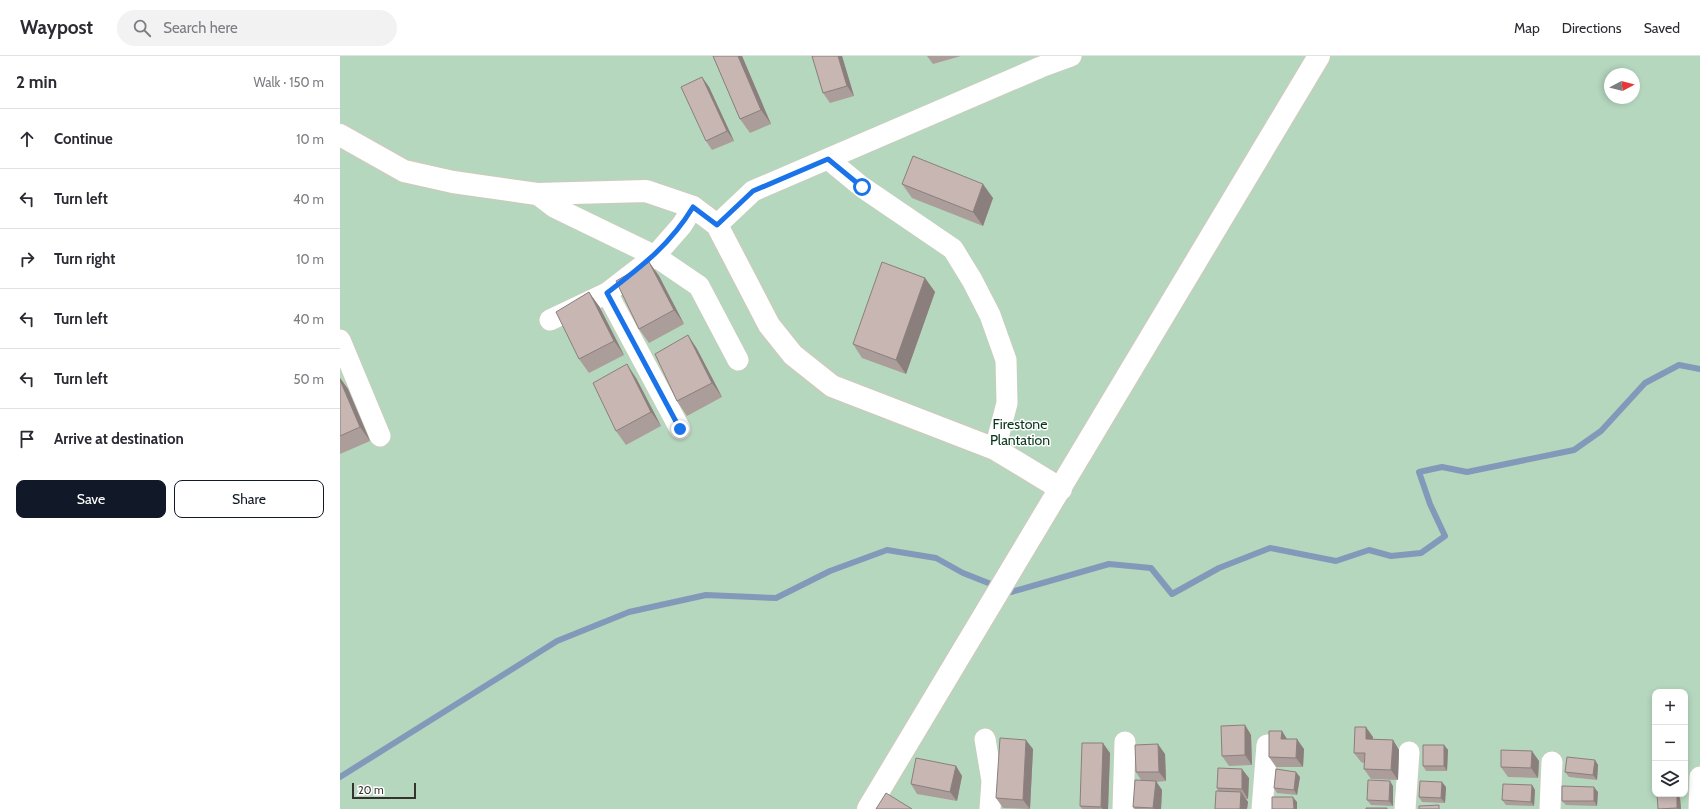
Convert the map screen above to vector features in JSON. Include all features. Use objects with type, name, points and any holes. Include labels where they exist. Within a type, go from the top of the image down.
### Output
[{"type":"main road","points":[[868,809],[1061,489],[1152,332],[1319,56]]},
{"type":"main road","points":[[340,135],[404,172],[453,182],[536,194],[646,191],[693,207],[717,225],[770,325],[799,359],[832,386],[995,449],[1061,489]]},
{"type":"street","points":[[717,225],[753,191],[1041,67],[1071,56]]},
{"type":"street","points":[[828,159],[862,187],[953,249],[972,280],[990,315],[1006,360],[1007,403],[995,449]]},
{"type":"street","points":[[536,194],[554,207],[655,256],[699,286],[738,360]]},
{"type":"street","points":[[550,320],[607,293],[655,256],[682,225],[693,207]]},
{"type":"street","points":[[607,293],[680,429]]},
{"type":"street","points":[[340,340],[380,436]]},
{"type":"street","points":[[985,739],[992,781],[990,809]]},
{"type":"street","points":[[1123,809],[1125,742]]},
{"type":"street","points":[[1262,809],[1267,745]]},
{"type":"street","points":[[1405,809],[1409,752]]},
{"type":"street","points":[[1550,809],[1552,762]]},
{"type":"street","points":[[1699,809],[1700,776]]},
{"type":"green space","name":"Firestone Plantation","points":[[340,56],[1700,56],[1700,809],[340,809]]},
{"type":"building","points":[[713,56],[738,56],[761,110],[740,119]]},
{"type":"building","points":[[812,56],[838,56],[847,86],[823,93]]},
{"type":"building","points":[[702,77],[727,131],[706,141],[681,87]]},
{"type":"building","points":[[913,156],[983,184],[973,212],[902,184]]},
{"type":"building","points":[[649,262],[674,310],[639,329],[616,281]]},
{"type":"building","points":[[882,262],[925,278],[896,360],[853,344]]},
{"type":"building","points":[[589,292],[614,341],[579,359],[556,312]]},
{"type":"building","points":[[688,335],[712,383],[677,401],[655,354]]},
{"type":"building","points":[[627,364],[651,412],[616,431],[593,383]]},
{"type":"building","points":[[340,380],[360,427],[340,436]]},
{"type":"building","points":[[1245,725],[1245,755],[1222,756],[1221,726]]},
{"type":"building","points":[[1355,727],[1366,727],[1366,739],[1393,740],[1391,770],[1364,769],[1365,753],[1354,753]]},
{"type":"building","points":[[1269,731],[1282,731],[1281,739],[1297,739],[1296,758],[1269,757]]},
{"type":"building","points":[[1000,738],[1026,740],[1023,800],[996,798]]},
{"type":"building","points":[[1082,743],[1103,743],[1101,807],[1080,806]]},
{"type":"building","points":[[1158,744],[1159,772],[1136,772],[1135,745]]},
{"type":"building","points":[[1423,745],[1444,745],[1444,766],[1423,766]]},
{"type":"building","points":[[1501,750],[1532,751],[1531,768],[1501,767]]},
{"type":"building","points":[[1567,757],[1595,760],[1593,775],[1565,772]]},
{"type":"building","points":[[916,758],[956,766],[950,792],[911,784]]},
{"type":"building","points":[[1218,768],[1242,769],[1242,789],[1217,788]]},
{"type":"building","points":[[1276,769],[1296,772],[1294,790],[1274,788]]},
{"type":"building","points":[[1135,780],[1156,781],[1153,808],[1133,807]]},
{"type":"building","points":[[1368,780],[1390,781],[1389,801],[1367,800]]},
{"type":"building","points":[[1420,781],[1442,782],[1441,798],[1419,797]]},
{"type":"building","points":[[1503,784],[1532,785],[1531,802],[1502,800]]},
{"type":"building","points":[[1562,786],[1594,787],[1594,801],[1562,801]]},
{"type":"building","points":[[1216,791],[1241,792],[1240,809],[1215,809]]},
{"type":"building","points":[[886,793],[912,809],[876,809]]},
{"type":"building","points":[[1272,797],[1293,797],[1294,809],[1272,809]]},
{"type":"building","points":[[1657,797],[1677,797],[1677,808],[1658,809]]},
{"type":"building","points":[[1439,805],[1439,809],[1419,809],[1419,806]]},
{"type":"building","points":[[1387,808],[1387,809],[1366,809]]},
{"type":"waterway","points":[[1005,590],[1011,592],[1109,564],[1151,568],[1172,594],[1219,568],[1270,548],[1336,561],[1369,550],[1391,556],[1421,553],[1445,536],[1430,504],[1419,472],[1442,467],[1467,472],[1574,450],[1601,431],[1645,383],[1679,365],[1700,369]]},
{"type":"waterway","points":[[340,777],[557,641],[629,612],[706,595],[776,598],[830,571],[887,550],[936,558],[963,573],[996,586]]},
{"type":"route","points":[[680,429],[607,293],[655,256],[682,225],[693,207],[717,225],[753,191],[828,159],[862,187]]}]
